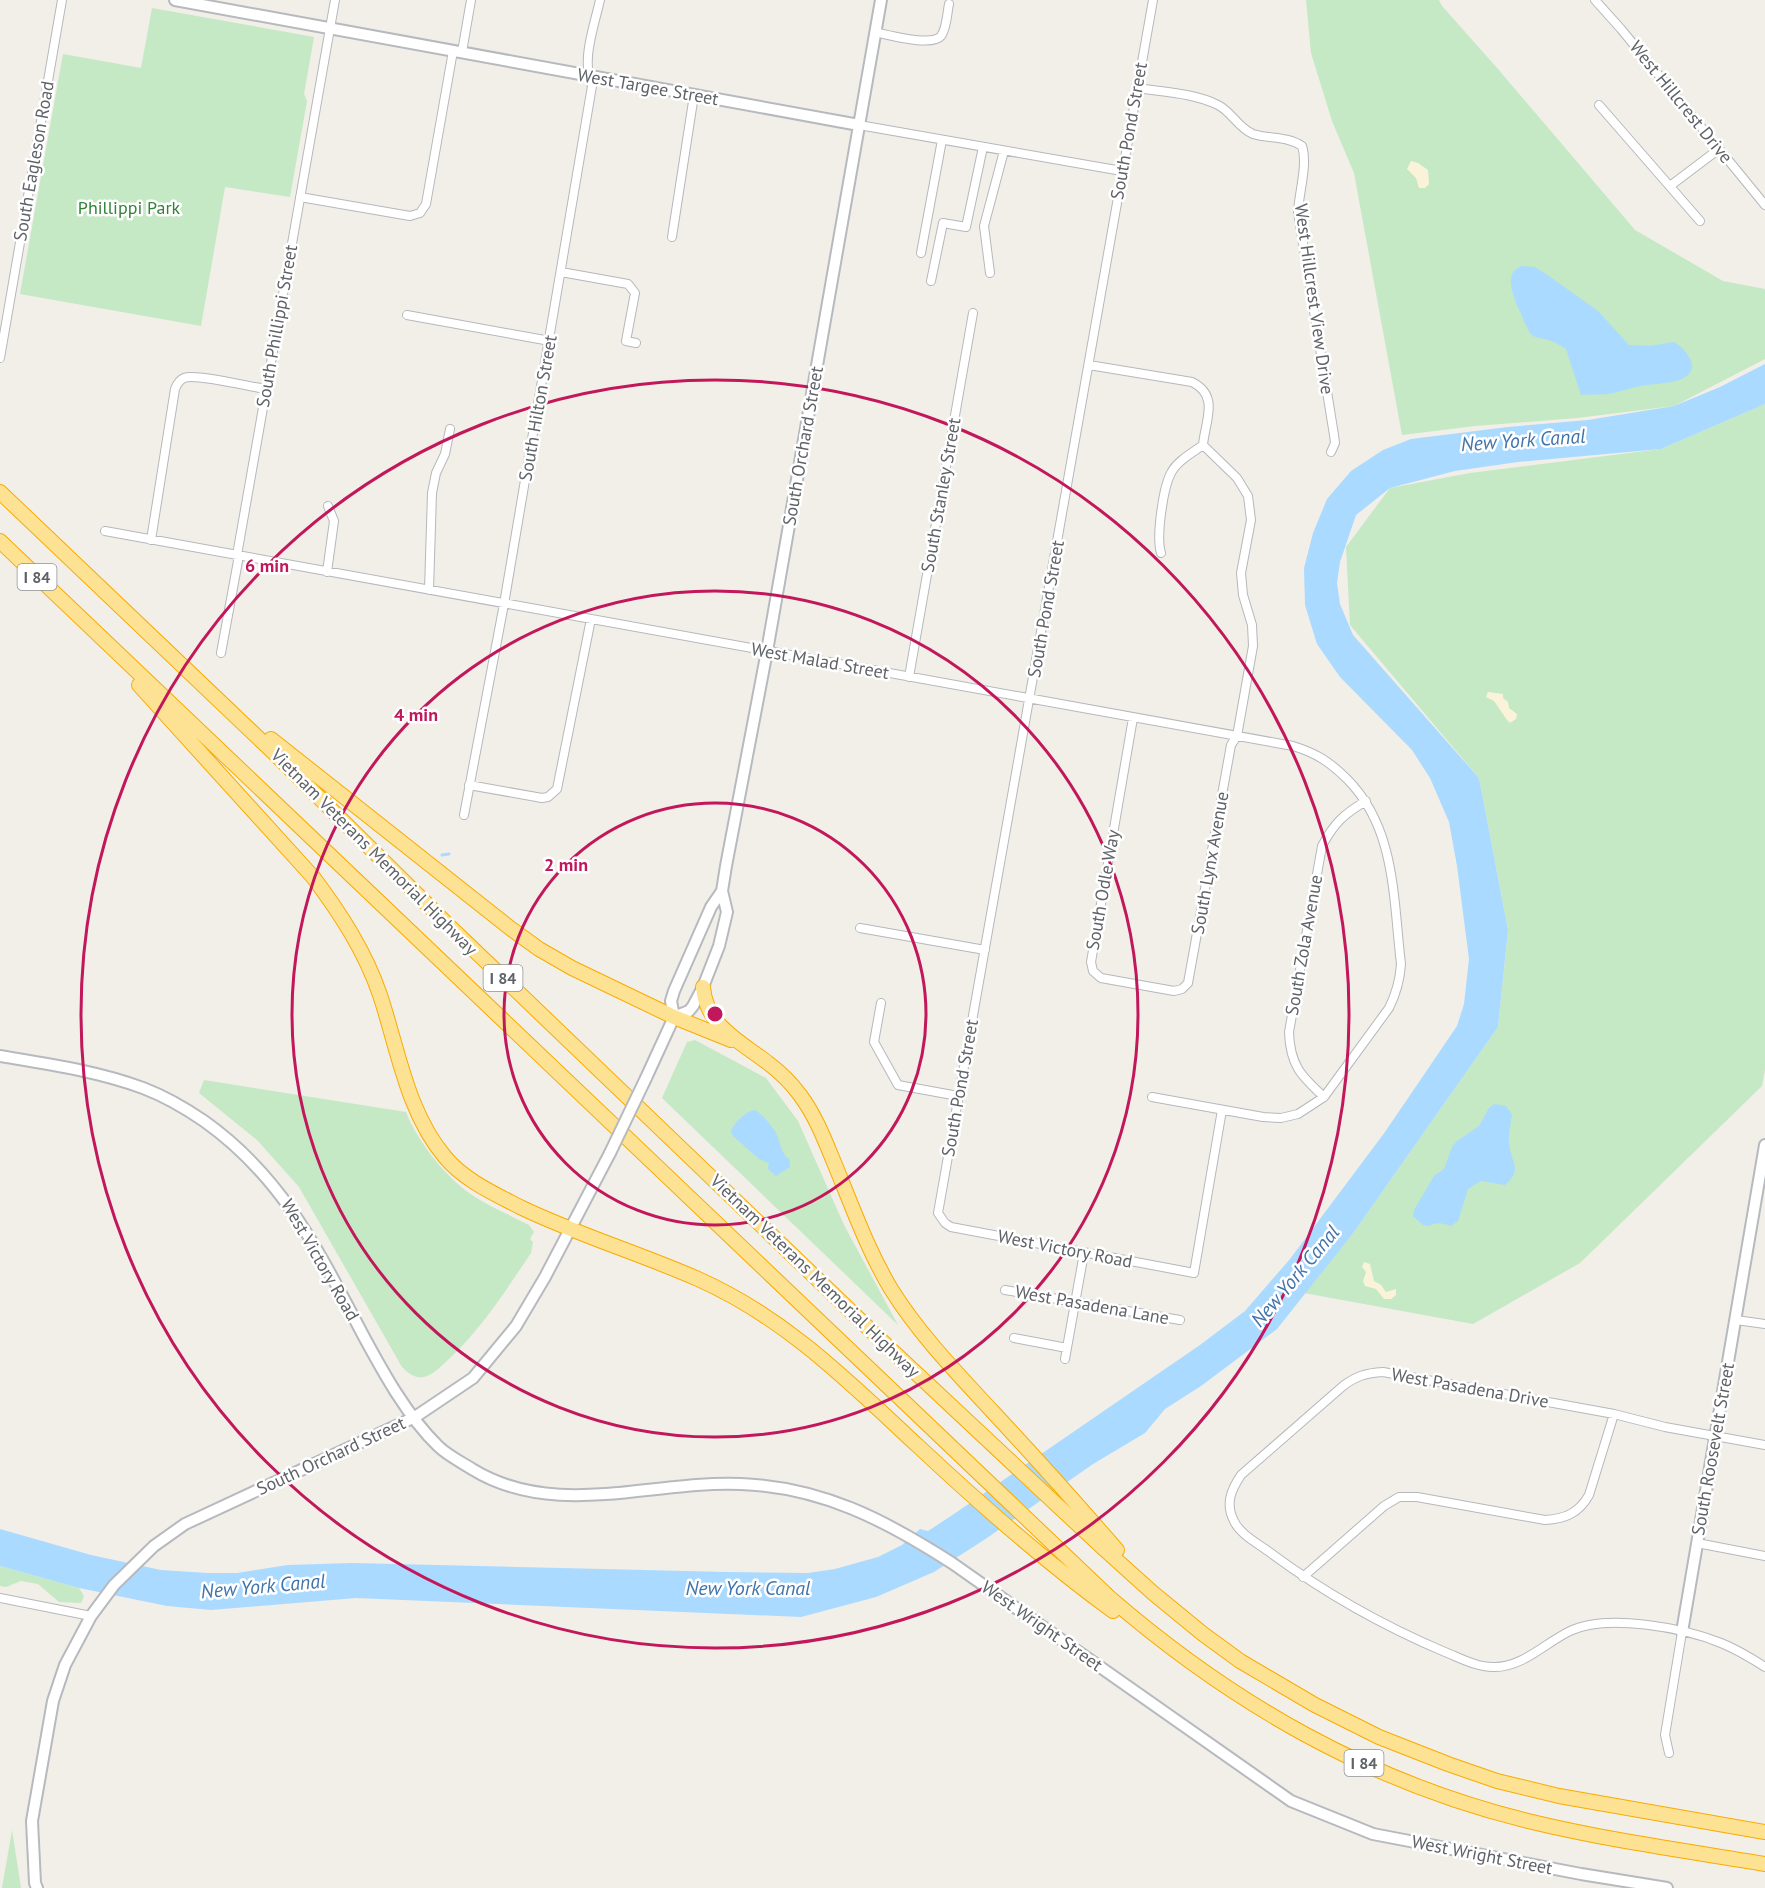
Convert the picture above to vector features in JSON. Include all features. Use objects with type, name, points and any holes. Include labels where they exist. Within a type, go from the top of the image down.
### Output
[{"type":"highway","name":"Vietnam Veterans Memorial Highway","points":[[0,492],[273,752],[448,925],[885,1344],[1153,1593],[1221,1647],[1285,1688],[1348,1722],[1458,1768],[1529,1790],[1765,1832]]},
{"type":"highway","name":"Vietnam Veterans Memorial Highway","points":[[0,541],[1030,1521],[1133,1617],[1207,1675],[1270,1715],[1327,1746],[1403,1780],[1461,1802],[1528,1821],[1575,1831],[1765,1864]]},
{"type":"highway","points":[[73,612],[313,877],[334,905],[362,953],[379,992],[416,1110],[428,1134],[459,1172],[478,1185],[570,1230],[697,1279],[740,1299],[783,1327],[847,1381],[1013,1533],[1109,1608],[1207,1675]]},
{"type":"highway","points":[[201,684],[539,949],[572,968],[674,1017],[738,1043]]},
{"type":"highway","points":[[703,987],[709,1010],[717,1023],[738,1043],[771,1065],[799,1094],[819,1126],[873,1253],[896,1296],[931,1344],[1068,1493],[1153,1593]]},
{"type":"main road","name":"West Targee Street","points":[[174,0],[859,125]]},
{"type":"main road","name":"South Orchard Street","points":[[37,1888],[32,1821],[53,1701],[65,1665],[91,1616],[132,1565],[170,1534],[202,1515],[415,1417],[473,1378],[516,1326],[545,1277],[610,1153],[674,1017],[671,1001],[674,991],[711,908],[722,891],[767,651],[881,0]]},
{"type":"main road","name":"South Orchard Street","points":[[674,1017],[689,1011],[703,987],[719,946],[727,912],[722,891]]},
{"type":"main road","name":"West Victory Road","points":[[0,1056],[98,1073],[144,1088],[172,1101],[222,1134],[280,1193],[310,1238],[387,1380],[415,1417]]},
{"type":"main road","name":"South Roosevelt Street","points":[[1682,1632],[1765,1146]]},
{"type":"main road","name":"West Wright Street","points":[[415,1417],[439,1446],[471,1469],[494,1481],[520,1490],[545,1495],[569,1496],[705,1484],[742,1484],[811,1493],[845,1505],[878,1518],[952,1563],[1291,1801],[1373,1834],[1667,1888]]},
{"type":"street","name":"South Eagleson Road","points":[[0,358],[62,0]]},
{"type":"street","name":"South Phillippi Street","points":[[221,653],[335,0]]},
{"type":"street","points":[[300,197],[410,216],[420,213],[426,204],[457,52],[471,0]]},
{"type":"street","name":"South Hilton Street","points":[[464,815],[550,341],[592,86],[587,64],[600,0]]},
{"type":"street","name":"South Pond Street","points":[[940,1218],[938,1206],[1031,699],[1153,0]]},
{"type":"street","name":"West Hillcrest Drive","points":[[1595,0],[1622,29],[1765,205]]},
{"type":"street","points":[[875,33],[930,42],[940,38],[945,29],[949,3]]},
{"type":"street","name":"West Hillcrest View Drive","points":[[1137,88],[1202,99],[1220,106],[1242,128],[1253,134],[1291,140],[1302,146],[1305,159],[1298,212],[1334,435],[1335,443],[1331,452]]},
{"type":"street","points":[[672,237],[694,95]]},
{"type":"street","points":[[1599,105],[1700,221]]},
{"type":"street","name":"West Targee Street","points":[[859,125],[1122,171]]},
{"type":"street","points":[[921,253],[942,140]]},
{"type":"street","points":[[931,281],[943,223],[966,227],[983,147]]},
{"type":"street","points":[[1670,186],[1719,149]]},
{"type":"street","points":[[990,273],[984,226],[1004,151]]},
{"type":"street","points":[[561,272],[628,284],[635,293],[626,341],[636,343]]},
{"type":"street","name":"South Stanley Street","points":[[909,677],[974,313]]},
{"type":"street","points":[[407,315],[550,341]]},
{"type":"street","points":[[1089,365],[1192,382],[1206,392],[1209,406],[1203,445],[1177,465],[1170,474],[1158,531],[1157,543],[1161,553]]},
{"type":"street","points":[[151,540],[177,383],[182,379],[196,377],[266,389]]},
{"type":"street","points":[[429,590],[432,493],[436,473],[446,454],[450,429]]},
{"type":"street","name":"South Lynx Avenue","points":[[1182,989],[1188,983],[1231,745],[1237,736],[1254,646],[1252,625],[1243,595],[1241,573],[1251,520],[1248,496],[1237,478],[1203,445]]},
{"type":"street","points":[[327,572],[334,522],[328,506]]},
{"type":"street","name":"West Malad Street","points":[[105,531],[1237,736],[1312,752],[1329,762],[1366,801]]},
{"type":"street","points":[[469,784],[542,798],[548,797],[557,789],[591,619]]},
{"type":"street","name":"South Odle Way","points":[[1133,718],[1091,962],[1093,972],[1101,978],[1173,991],[1182,989]]},
{"type":"street","points":[[1152,1097],[1263,1117],[1281,1118],[1298,1114],[1324,1097],[1389,1008],[1400,976],[1401,964],[1388,852],[1366,801]]},
{"type":"street","name":"South Zola Avenue","points":[[1324,1097],[1302,1076],[1293,1061],[1289,1032],[1322,846],[1329,831],[1343,815],[1366,801]]},
{"type":"street","points":[[860,928],[985,950]]},
{"type":"street","points":[[881,1003],[874,1042],[898,1085],[958,1096]]},
{"type":"street","name":"West Victory Road","points":[[940,1218],[951,1227],[1194,1273],[1222,1110]]},
{"type":"street","points":[[1065,1359],[1084,1252]]},
{"type":"street","name":"West Pasadena Lane","points":[[1005,1290],[1180,1320]]},
{"type":"street","points":[[1736,1320],[1765,1324]]},
{"type":"street","points":[[1014,1338],[1067,1348]]},
{"type":"street","name":"West Pasadena Drive","points":[[1303,1577],[1244,1533],[1234,1522],[1229,1504],[1232,1489],[1241,1475],[1343,1386],[1353,1378],[1366,1373],[1383,1372],[1614,1414],[1665,1427],[1765,1445]]},
{"type":"street","points":[[1614,1414],[1589,1495],[1584,1505],[1573,1513],[1560,1519],[1545,1520],[1417,1497],[1399,1497],[1384,1506],[1303,1577],[1402,1634],[1477,1665],[1506,1666],[1519,1661],[1568,1632],[1597,1623],[1622,1622],[1682,1632],[1720,1643],[1765,1667]]},
{"type":"street","points":[[1697,1543],[1765,1556]]},
{"type":"street","points":[[0,1598],[91,1616]]},
{"type":"street","name":"South Roosevelt Street","points":[[1669,1753],[1665,1735],[1682,1632]]},
{"type":"green space","points":[[1306,0],[1439,0],[1635,230],[1723,281],[1765,289],[1765,359],[1674,406],[1402,435],[1354,173],[1332,121],[1311,53]]},
{"type":"green space","name":"Phillippi Park","points":[[152,8],[314,37],[304,94],[307,101],[290,197],[225,187],[201,326],[20,294],[63,54],[141,68]]},
{"type":"green space","points":[[1765,404],[1765,1069],[1762,1086],[1580,1263],[1473,1324],[1304,1293],[1354,1232],[1498,1027],[1508,930],[1479,778],[1350,625],[1346,547],[1390,488],[1470,473],[1661,449]]},
{"type":"green space","points":[[695,1040],[766,1078],[798,1121],[844,1225],[898,1325],[662,1098],[687,1042]]},
{"type":"green space","points":[[204,1080],[406,1112],[418,1136],[444,1171],[465,1190],[482,1201],[529,1225],[534,1232],[530,1239],[533,1242],[531,1253],[483,1322],[436,1371],[427,1376],[417,1377],[402,1367],[299,1187],[257,1140],[199,1093]]},
{"type":"green space","points":[[0,1566],[79,1588],[84,1596],[81,1603],[59,1602],[38,1584],[21,1581],[6,1587],[0,1586]]},
{"type":"green space","points":[[12,1830],[21,1888],[2,1888]]},
{"type":"sand","points":[[1411,161],[1428,170],[1429,184],[1425,188],[1419,188],[1416,178],[1407,169]]},
{"type":"sand","points":[[1488,692],[1503,694],[1509,708],[1517,714],[1516,719],[1510,723],[1494,701],[1486,697]]},
{"type":"sand","points":[[1364,1262],[1370,1264],[1374,1281],[1386,1292],[1396,1289],[1396,1295],[1391,1299],[1384,1299],[1376,1289],[1365,1286],[1363,1281],[1366,1272],[1362,1267]]},
{"type":"water","points":[[1522,266],[1535,267],[1598,311],[1629,345],[1650,346],[1674,342],[1689,356],[1692,367],[1690,372],[1679,380],[1671,382],[1610,393],[1581,395],[1566,349],[1534,336],[1526,325],[1511,287],[1512,274]]},
{"type":"water","name":"New York Canal","points":[[1765,364],[1765,404],[1661,449],[1518,462],[1455,471],[1390,488],[1356,515],[1340,562],[1337,583],[1340,604],[1353,635],[1479,778],[1508,930],[1498,1027],[1354,1232],[1277,1329],[1201,1386],[1165,1409],[1145,1433],[1093,1464],[934,1572],[876,1597],[801,1617],[356,1598],[211,1610],[167,1606],[79,1588],[0,1566],[0,1529],[91,1555],[161,1570],[207,1573],[237,1573],[288,1565],[353,1563],[808,1573],[835,1569],[878,1557],[902,1545],[920,1529],[928,1531],[951,1516],[1200,1345],[1245,1311],[1290,1259],[1385,1132],[1457,1026],[1464,1004],[1469,959],[1449,822],[1430,778],[1412,750],[1340,677],[1317,644],[1305,605],[1304,568],[1313,533],[1327,499],[1351,471],[1383,450],[1411,439],[1588,420],[1674,406],[1720,387]]},
{"type":"water","points":[[1494,1104],[1506,1106],[1512,1114],[1509,1139],[1514,1174],[1505,1185],[1481,1181],[1468,1189],[1458,1221],[1451,1226],[1439,1223],[1423,1225],[1413,1216],[1414,1210],[1434,1176],[1444,1169],[1452,1147],[1479,1126],[1489,1108]]},
{"type":"water","points":[[755,1110],[774,1130],[782,1151],[790,1160],[790,1167],[776,1176],[768,1169],[769,1163],[759,1159],[732,1135],[731,1130],[738,1120],[748,1112]]},
{"type":"waterway","points":[[442,855],[449,854]]}]
